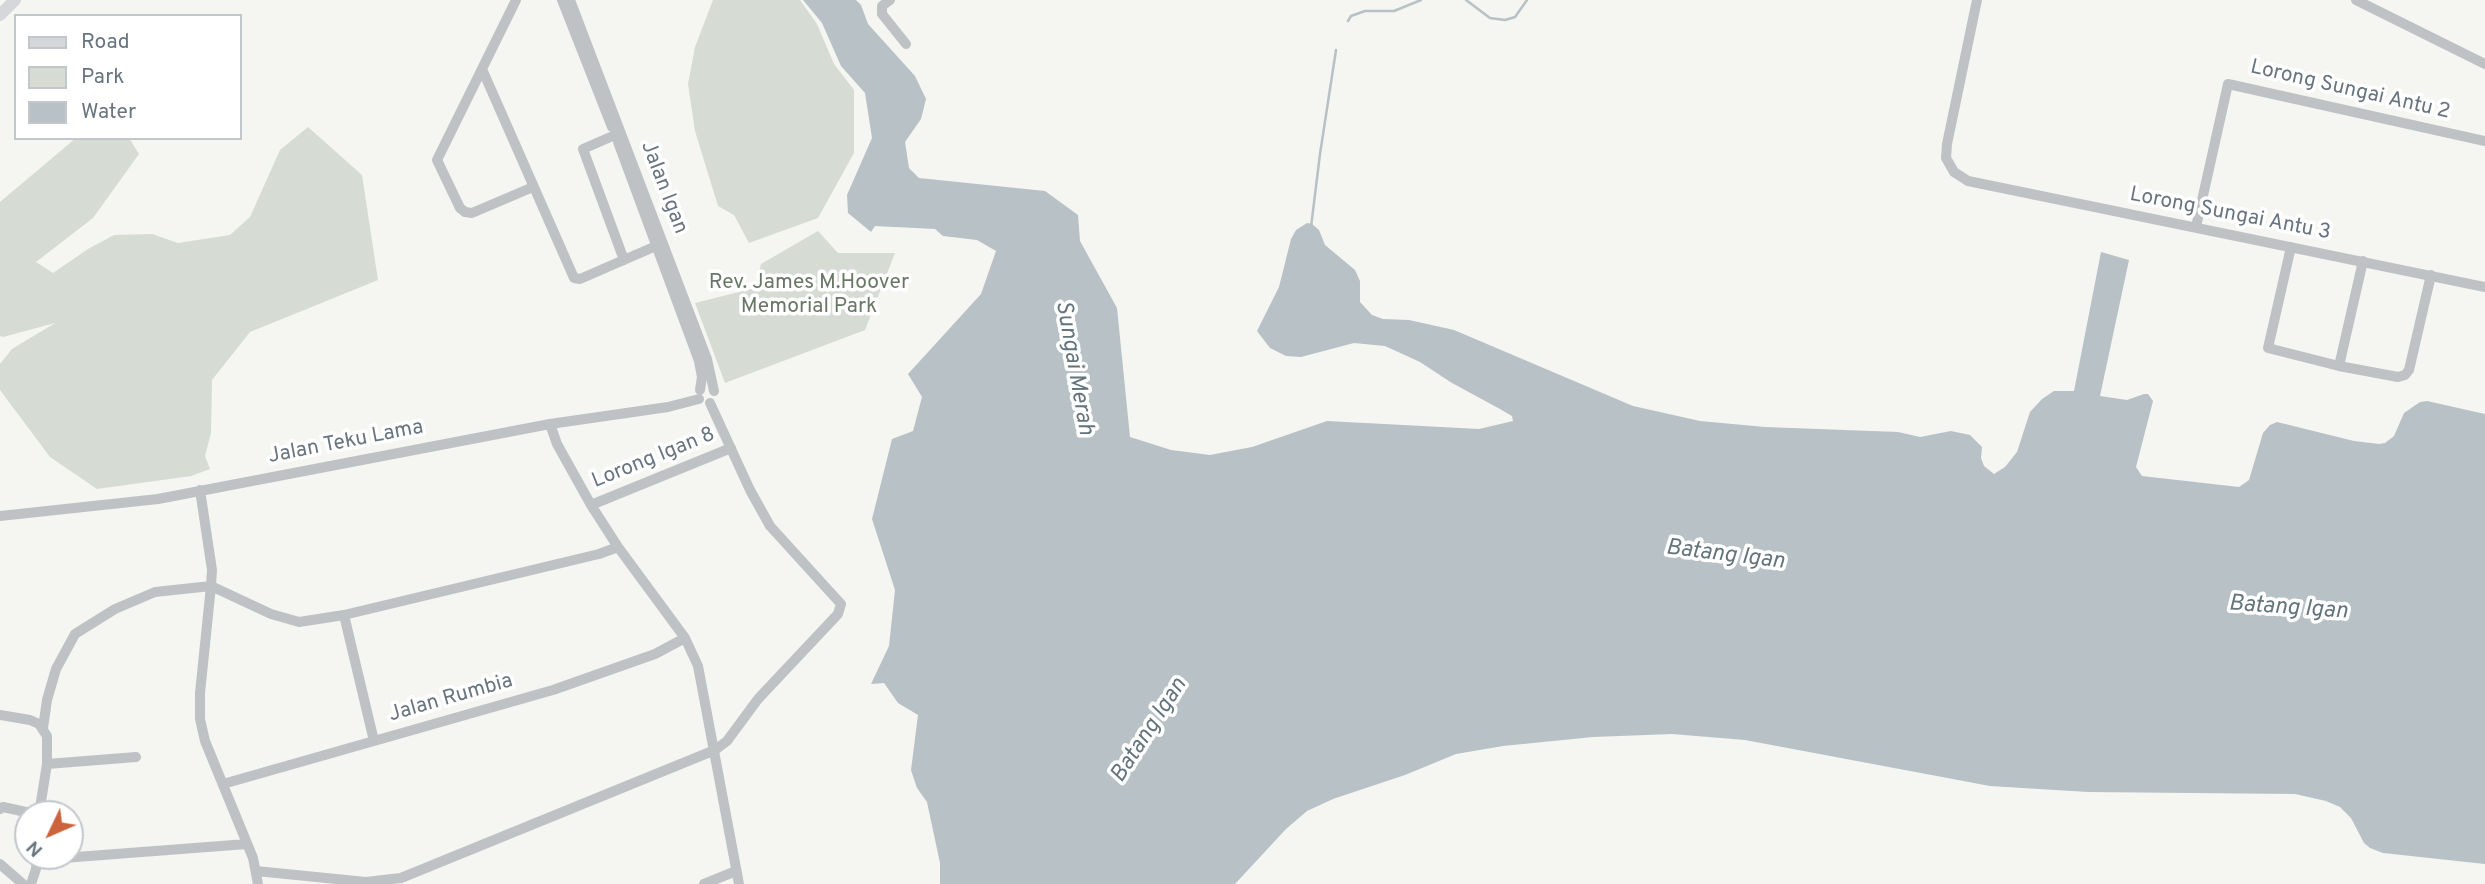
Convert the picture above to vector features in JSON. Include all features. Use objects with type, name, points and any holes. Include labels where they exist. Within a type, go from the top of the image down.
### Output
[{"type":"main road","points":[[0,15],[15,0]]},
{"type":"street","points":[[516,0],[437,160],[460,208],[466,212],[472,213],[533,187]]},
{"type":"street","name":"Jalan Igan","points":[[562,0],[699,361],[702,377],[699,394]]},
{"type":"street","name":"Jalan Igan","points":[[570,0],[707,359],[714,391]]},
{"type":"street","points":[[890,0],[881,8],[882,14],[906,44]]},
{"type":"street","name":"Lorong Sungai Antu 3","points":[[1977,0],[1947,144],[1947,158],[1954,172],[1968,181],[2485,287]]},
{"type":"street","points":[[2356,0],[2485,64]]},
{"type":"street","points":[[482,69],[574,278],[580,279],[656,246]]},
{"type":"street","name":"Lorong Sungai Antu 2","points":[[2196,227],[2228,84],[2485,141]]},
{"type":"street","points":[[615,135],[583,149],[624,260]]},
{"type":"street","points":[[2291,247],[2268,348],[2339,366],[2398,377],[2405,375],[2409,370],[2431,275]]},
{"type":"street","points":[[2339,366],[2363,261]]},
{"type":"street","points":[[707,387],[714,391],[715,397],[710,403],[702,403],[699,394],[707,387]]},
{"type":"street","name":"Jalan Teku Lama","points":[[0,516],[158,499],[550,424],[668,407],[699,394]]},
{"type":"street","points":[[256,871],[366,882],[401,878],[715,750],[727,741],[758,699],[838,614],[841,604],[770,526],[750,490],[710,403]]},
{"type":"street","points":[[550,424],[557,444],[591,505],[618,547],[685,638],[698,666],[739,884]]},
{"type":"street","name":"Lorong Igan 8","points":[[591,505],[731,448]]},
{"type":"street","points":[[200,490],[212,570],[200,719],[205,741],[247,844],[258,884]]},
{"type":"street","points":[[43,729],[47,699],[57,670],[75,634],[115,609],[155,593],[211,586],[292,621],[316,620],[599,554],[618,547]]},
{"type":"street","points":[[344,615],[374,741]]},
{"type":"street","name":"Jalan Rumbia","points":[[223,784],[553,690],[655,654],[685,638]]},
{"type":"street","points":[[0,715],[22,717],[39,724],[47,736],[47,764],[40,800]]},
{"type":"street","points":[[47,764],[136,757]]},
{"type":"street","points":[[84,855],[247,844]]},
{"type":"street","points":[[0,864],[23,884]]},
{"type":"street","points":[[704,884],[736,871]]},
{"type":"green space","points":[[713,0],[800,0],[817,24],[834,64],[854,90],[854,153],[818,218],[749,243],[734,215],[718,206],[695,131],[688,84],[695,47]]},
{"type":"green space","points":[[308,127],[362,175],[378,280],[250,332],[212,380],[211,433],[205,456],[210,469],[191,476],[97,489],[50,457],[0,390],[0,364],[12,349],[55,323],[0,336],[0,202],[74,140],[130,140],[139,154],[93,218],[36,262],[53,273],[114,235],[152,234],[178,243],[230,235],[250,217],[280,150]]},
{"type":"green space","name":"Rev. James M.Hoover Memorial Park","points":[[818,231],[838,253],[895,253],[865,330],[725,383],[695,303],[755,288],[761,264]]},
{"type":"water","points":[[803,0],[856,0],[861,5],[868,24],[915,76],[926,99],[921,119],[905,142],[909,168],[919,178],[1045,191],[1078,215],[1080,241],[1117,308],[1130,437],[1171,450],[1210,455],[1252,447],[1327,421],[1479,429],[1513,421],[1512,416],[1420,362],[1385,346],[1354,343],[1301,357],[1286,356],[1270,348],[1257,331],[1279,287],[1291,239],[1296,230],[1307,223],[1319,230],[1325,245],[1355,270],[1360,281],[1360,302],[1372,315],[1454,330],[1633,406],[1700,421],[1765,427],[1898,432],[1920,437],[1951,431],[1970,435],[1982,447],[1981,458],[1984,466],[1994,474],[2005,467],[2017,452],[2030,412],[2042,399],[2054,391],[2074,391],[2101,252],[2129,260],[2100,396],[2127,400],[2148,394],[2153,401],[2136,467],[2142,476],[2239,487],[2249,480],[2263,433],[2277,422],[2354,441],[2379,444],[2394,436],[2404,413],[2420,402],[2427,401],[2485,414],[2485,864],[2383,853],[2364,843],[2351,818],[2340,807],[2295,794],[2088,792],[1990,786],[1745,740],[1672,734],[1593,737],[1503,746],[1456,754],[1307,811],[1286,829],[1235,884],[940,884],[940,863],[927,802],[917,788],[911,770],[918,715],[898,703],[884,683],[871,684],[889,646],[895,590],[872,519],[892,439],[913,431],[922,397],[908,374],[981,294],[996,251],[977,240],[943,236],[935,229],[875,226],[871,232],[848,213],[847,195],[872,138],[865,93],[841,66],[822,23]]},
{"type":"waterway","points":[[1348,21],[1351,16],[1365,11],[1394,11],[1421,0]]},
{"type":"waterway","points":[[1466,0],[1490,18],[1505,20],[1515,17],[1527,0]]},
{"type":"waterway","points":[[1311,227],[1336,50]]},
{"type":"water label","name":"Sungai Merah","points":[[1073,368]]},
{"type":"water label","name":"Batang Igan","points":[[1725,556]]},
{"type":"water label","name":"Batang Igan","points":[[2288,609]]},
{"type":"water label","name":"Batang Igan","points":[[1150,731]]}]
